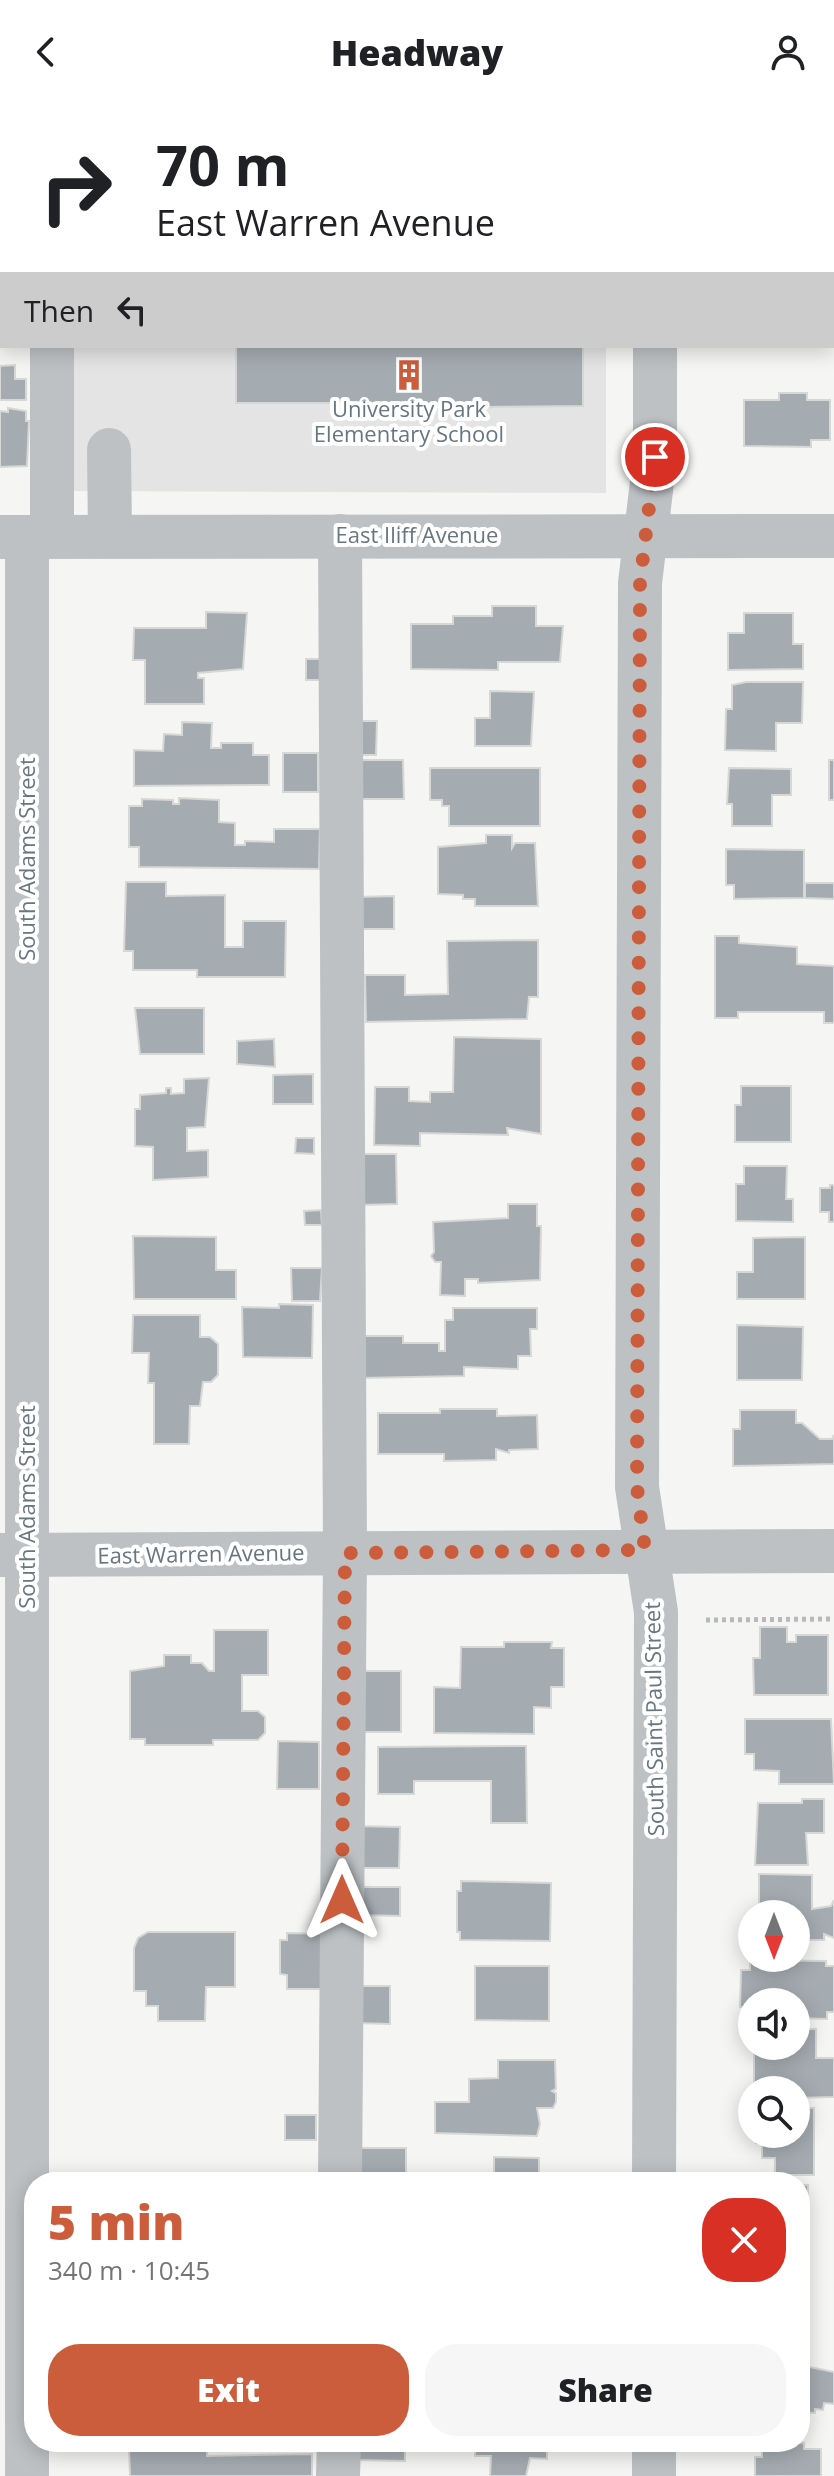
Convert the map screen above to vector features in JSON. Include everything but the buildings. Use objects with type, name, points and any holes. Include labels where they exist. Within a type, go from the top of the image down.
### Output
[{"type":"street","name":"South Adams Street","points":[[24,2279],[13,1556],[26,537],[52,348]]},
{"type":"street","name":"South Saint Paul Street","points":[[654,2172],[656,1612],[637,1487],[640,599],[655,457],[655,348]]},
{"type":"street","points":[[109,450],[110,535]]},
{"type":"street","points":[[340,536],[345,1553],[340,2172]]},
{"type":"street","name":"East Iliff Avenue","points":[[26,537],[834,536]]},
{"type":"street","name":"East Warren Avenue","points":[[13,1556],[834,1551]]},
{"type":"street","name":"South Adams Street","points":[[27,2452],[27,2476]]},
{"type":"street","points":[[338,2476],[339,2452]]},
{"type":"street","points":[[654,2452],[654,2476]]},
{"type":"path","points":[[706,1620],[834,1619]]},
{"type":"shaded area","points":[[62,348],[606,348],[606,493],[62,491]]},
{"type":"place","name":"University Park Elementary School","points":[[409,375]]},
{"type":"route","points":[[342,1900],[345,1553],[645,1550],[637,1487],[640,583],[655,457]]}]
